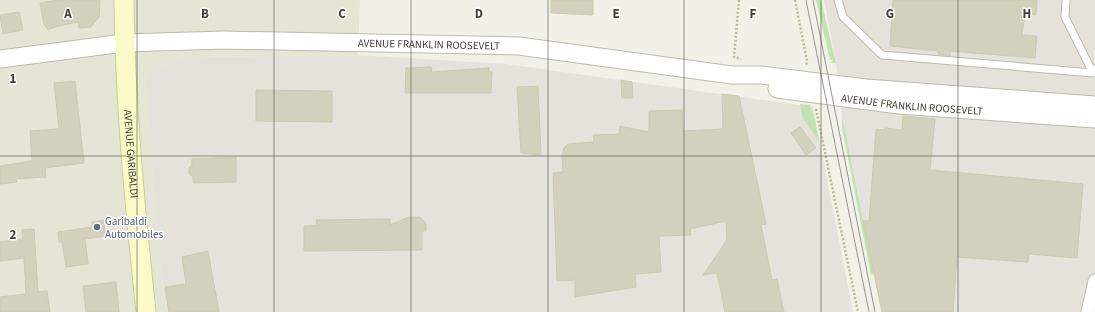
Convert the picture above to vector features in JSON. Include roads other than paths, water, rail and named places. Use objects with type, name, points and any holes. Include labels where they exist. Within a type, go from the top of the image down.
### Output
[{"type":"main road","name":"AVENUE GARIBALDI","points":[[124,0],[124,43],[135,208],[146,312]]},
{"type":"street","name":"AVENUE FRANKLIN ROOSEVELT","points":[[0,60],[124,43],[224,40],[519,46],[732,75],[761,75],[865,94],[899,105],[1095,119]]},
{"type":"street","name":"AVENUE FRANKLIN ROOSEVELT","points":[[865,94],[1095,105]]},
{"type":"street","points":[[1088,312],[1095,281]]},
{"type":"lane","points":[[838,0],[843,17],[882,55],[1094,71]]},
{"type":"lane","points":[[1066,0],[1065,17],[1094,71]]},
{"type":"tram line","points":[[806,0],[869,312]]},
{"type":"tram line","points":[[813,0],[875,312]]},
{"type":"place","name":"Garibaldi Automobiles","points":[[97,227]]}]
